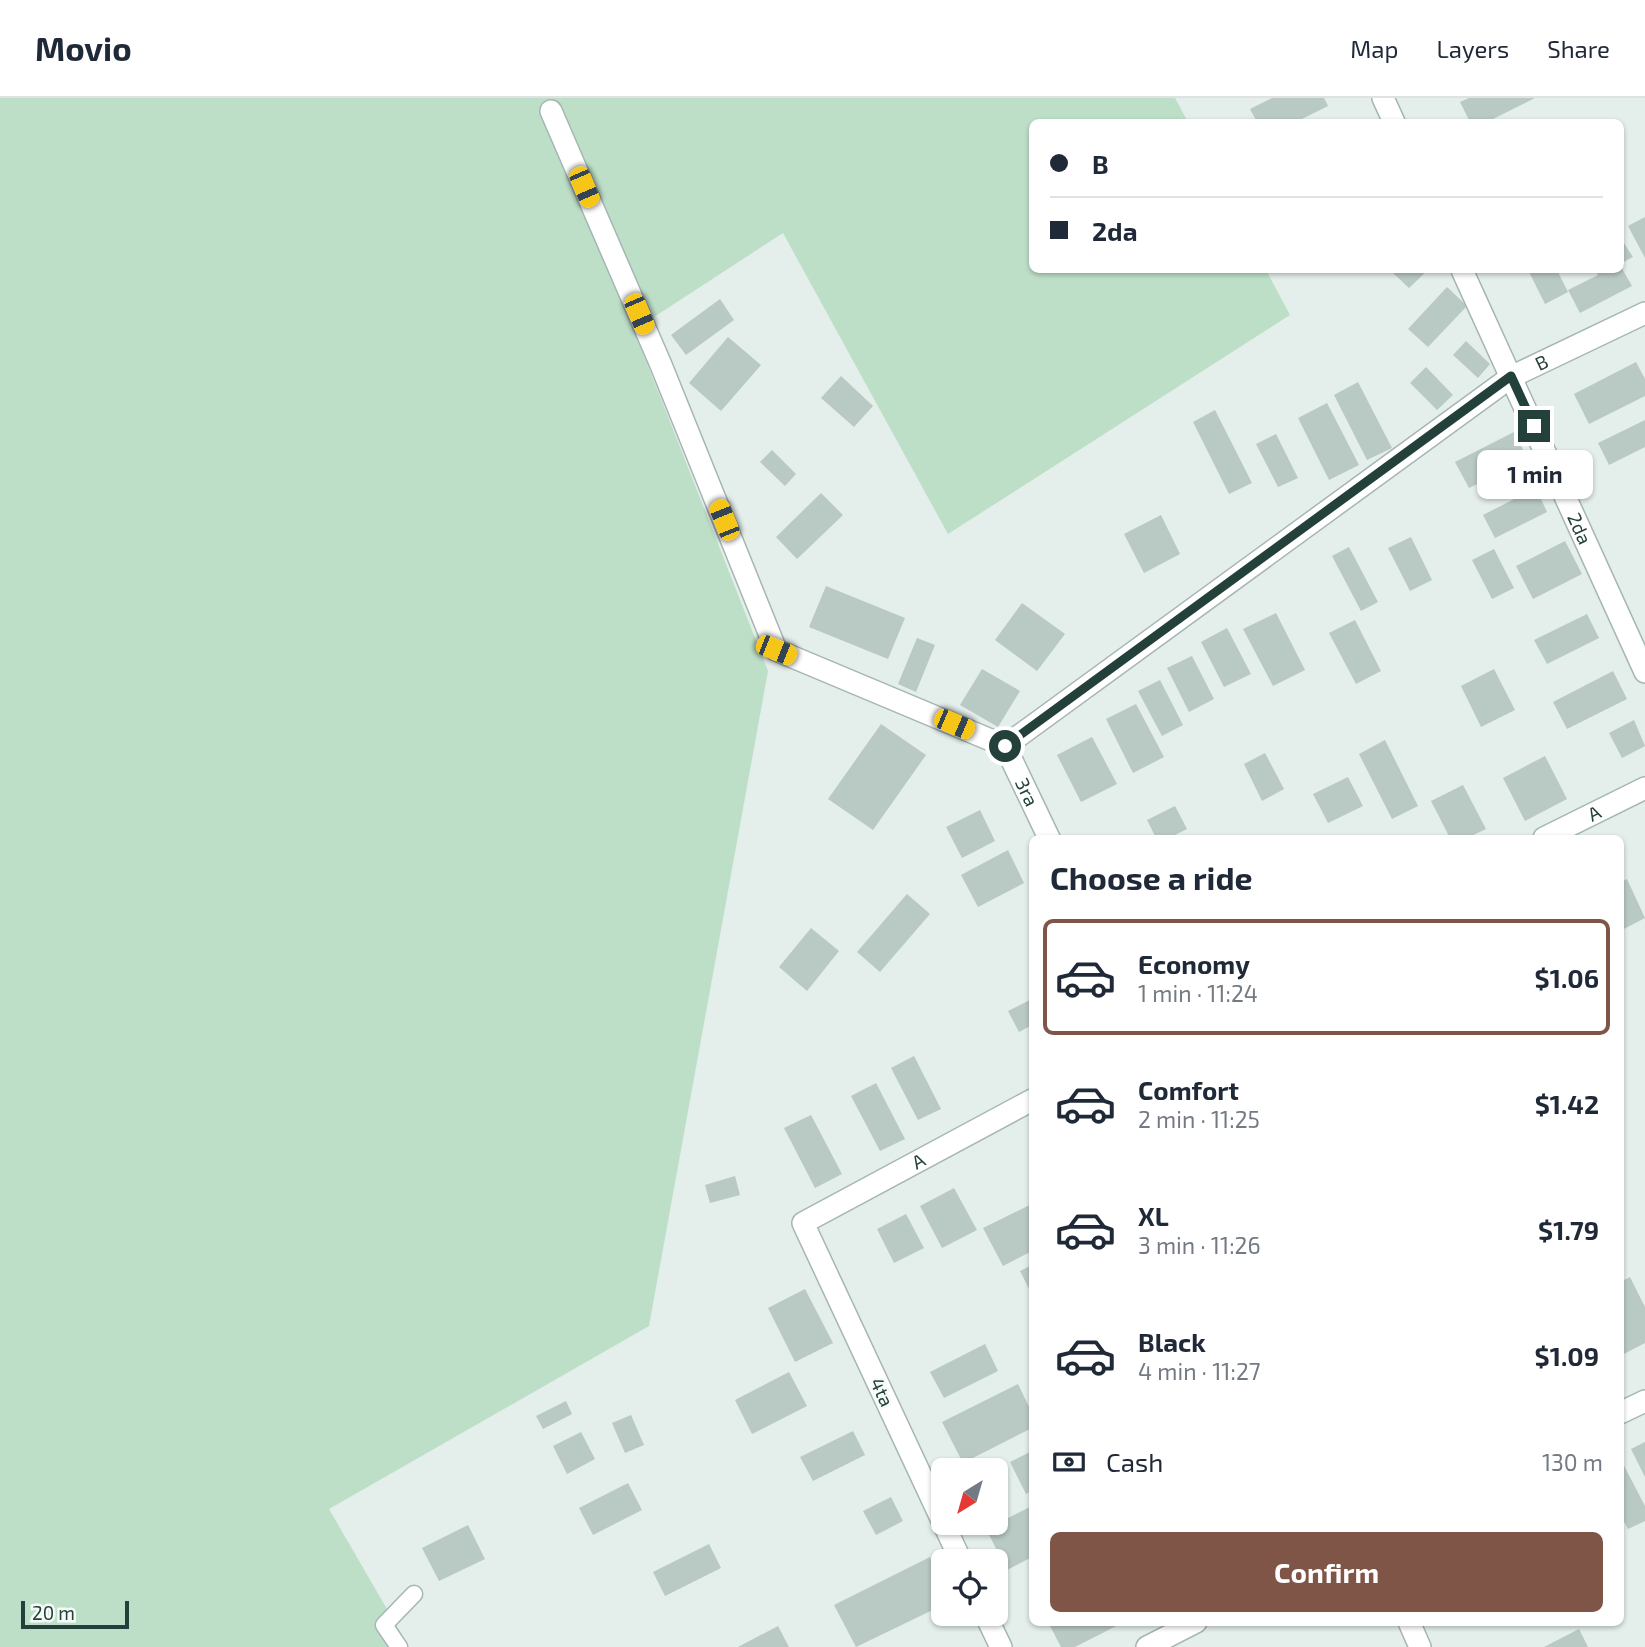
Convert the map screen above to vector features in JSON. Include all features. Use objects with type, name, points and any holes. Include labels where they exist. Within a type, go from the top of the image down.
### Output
[{"type":"street","points":[[1383,98],[1393,119]]},
{"type":"street","points":[[556,104],[776,650],[1005,746]]},
{"type":"street","name":"2da","points":[[1463,273],[1645,672]]},
{"type":"street","name":"B","points":[[1005,746],[1511,376],[1645,313]]},
{"type":"street","name":"3ra","points":[[1005,746],[1048,835]]},
{"type":"street","name":"A","points":[[1550,835],[1645,788]]},
{"type":"street","name":"A","points":[[803,1223],[1029,1102]]},
{"type":"street","name":"4ta","points":[[803,1223],[955,1549]]},
{"type":"street","points":[[1624,1411],[1645,1401]]},
{"type":"street","points":[[991,1626],[1001,1647]]},
{"type":"street","points":[[1147,1647],[1188,1626]]},
{"type":"street","points":[[1411,1626],[1420,1647]]},
{"type":"lane","points":[[399,1647],[384,1625],[414,1594]]},
{"type":"green space","points":[[0,98],[1175,98],[1186,119],[1029,119],[1029,273],[1268,273],[1290,315],[948,534],[783,233],[634,330],[768,671],[649,1326],[329,1509],[409,1647],[0,1647]]},
{"type":"building","points":[[1272,98],[1324,98],[1328,106],[1302,119],[1255,119],[1250,109]]},
{"type":"building","points":[[1469,98],[1535,98],[1493,119],[1468,119],[1460,102]]},
{"type":"building","points":[[1645,217],[1645,258],[1628,226]]},
{"type":"building","points":[[1624,243],[1633,257],[1624,262]]},
{"type":"building","points":[[1624,272],[1632,286],[1580,313],[1568,290],[1598,275],[1597,273]]},
{"type":"building","points":[[1393,273],[1425,273],[1409,288]]},
{"type":"building","points":[[1530,273],[1558,273],[1568,292],[1545,304]]},
{"type":"building","points":[[1447,287],[1467,306],[1428,347],[1408,329]]},
{"type":"building","points":[[720,299],[734,320],[686,355],[671,335]]},
{"type":"building","points":[[728,337],[761,365],[721,411],[689,383]]},
{"type":"building","points":[[1466,341],[1490,364],[1478,378],[1453,355]]},
{"type":"building","points":[[1636,362],[1645,379],[1645,396],[1589,424],[1574,394]]},
{"type":"building","points":[[1426,367],[1453,395],[1437,410],[1410,383]]},
{"type":"building","points":[[841,376],[873,406],[854,427],[821,398]]},
{"type":"building","points":[[1358,382],[1392,448],[1367,460],[1334,395]]},
{"type":"building","points":[[1327,403],[1359,465],[1329,480],[1298,418]]},
{"type":"building","points":[[1215,410],[1252,483],[1229,494],[1193,422]]},
{"type":"building","points":[[1645,420],[1645,447],[1609,465],[1598,443]]},
{"type":"building","points":[[1514,432],[1528,459],[1469,488],[1455,462]]},
{"type":"building","points":[[1276,434],[1298,478],[1278,487],[1256,444]]},
{"type":"building","points":[[772,450],[796,474],[785,486],[760,462]]},
{"type":"building","points":[[1536,488],[1547,512],[1495,538],[1483,515]]},
{"type":"building","points":[[821,493],[843,515],[797,559],[776,537]]},
{"type":"building","points":[[1161,515],[1180,554],[1144,573],[1124,534]]},
{"type":"building","points":[[1411,537],[1432,580],[1410,591],[1388,548]]},
{"type":"building","points":[[1565,541],[1582,574],[1533,599],[1516,566]]},
{"type":"building","points":[[1349,547],[1378,602],[1361,611],[1332,556]]},
{"type":"building","points":[[1494,549],[1514,588],[1492,599],[1472,560]]},
{"type":"building","points":[[826,586],[905,618],[888,659],[809,627]]},
{"type":"building","points":[[1022,603],[1065,634],[1037,671],[995,640]]},
{"type":"building","points":[[1276,613],[1305,670],[1273,686],[1243,629]]},
{"type":"building","points":[[1587,614],[1599,638],[1547,664],[1534,640]]},
{"type":"building","points":[[1355,620],[1381,671],[1356,684],[1329,633]]},
{"type":"building","points":[[1227,628],[1251,674],[1224,687],[1201,642]]},
{"type":"building","points":[[917,638],[935,645],[916,692],[898,684]]},
{"type":"building","points":[[1192,656],[1214,699],[1189,712],[1167,668]]},
{"type":"building","points":[[982,669],[1020,691],[998,727],[960,705]]},
{"type":"building","points":[[1494,669],[1515,710],[1481,727],[1461,686]]},
{"type":"building","points":[[1613,671],[1627,699],[1567,729],[1553,702]]},
{"type":"building","points":[[1160,680],[1183,725],[1162,736],[1138,691]]},
{"type":"building","points":[[1136,704],[1164,757],[1133,773],[1106,719]]},
{"type":"building","points":[[1634,720],[1645,746],[1622,758],[1609,733]]},
{"type":"building","points":[[881,724],[926,755],[873,830],[828,799]]},
{"type":"building","points":[[1092,737],[1117,784],[1081,802],[1057,755]]},
{"type":"building","points":[[1385,740],[1418,806],[1392,819],[1359,754]]},
{"type":"building","points":[[1265,753],[1284,789],[1262,801],[1244,764]]},
{"type":"building","points":[[1545,756],[1567,799],[1525,821],[1503,778]]},
{"type":"building","points":[[1348,777],[1363,806],[1328,823],[1313,794]]},
{"type":"building","points":[[1463,785],[1486,829],[1473,835],[1448,835],[1431,801]]},
{"type":"building","points":[[1175,806],[1187,829],[1175,835],[1154,835],[1147,820]]},
{"type":"building","points":[[980,810],[995,841],[962,858],[946,827]]},
{"type":"building","points":[[1008,850],[1024,883],[978,907],[961,875]]},
{"type":"building","points":[[1627,879],[1645,918],[1624,929],[1624,880]]},
{"type":"building","points":[[907,894],[930,914],[880,972],[857,952]]},
{"type":"building","points":[[811,928],[839,951],[807,991],[779,967]]},
{"type":"building","points":[[1029,1000],[1029,1027],[1019,1032],[1008,1011]]},
{"type":"building","points":[[914,1056],[941,1109],[918,1120],[891,1068]]},
{"type":"building","points":[[876,1083],[905,1139],[880,1151],[851,1096]]},
{"type":"building","points":[[811,1115],[842,1174],[815,1188],[784,1128]]},
{"type":"building","points":[[735,1176],[740,1195],[710,1203],[705,1185]]},
{"type":"building","points":[[954,1188],[977,1230],[942,1248],[920,1206]]},
{"type":"building","points":[[1029,1205],[1029,1253],[1003,1266],[983,1228]]},
{"type":"building","points":[[906,1214],[924,1248],[894,1263],[877,1229]]},
{"type":"building","points":[[1029,1266],[1029,1289],[1020,1271]]},
{"type":"building","points":[[1630,1277],[1645,1307],[1645,1343],[1624,1354],[1624,1280]]},
{"type":"building","points":[[805,1289],[833,1343],[795,1362],[768,1308]]},
{"type":"building","points":[[985,1344],[998,1371],[944,1398],[930,1372]]},
{"type":"building","points":[[789,1372],[807,1406],[752,1434],[735,1400]]},
{"type":"building","points":[[1018,1384],[1029,1407],[1029,1430],[973,1458],[960,1458],[942,1422]]},
{"type":"building","points":[[566,1401],[572,1414],[543,1429],[536,1416]]},
{"type":"building","points":[[631,1415],[644,1445],[625,1453],[612,1423]]},
{"type":"building","points":[[853,1431],[865,1455],[813,1481],[800,1457]]},
{"type":"building","points":[[581,1432],[595,1459],[567,1474],[553,1446]]},
{"type":"building","points":[[1645,1442],[1645,1477],[1631,1449]]},
{"type":"building","points":[[1029,1452],[1029,1492],[1026,1494],[1010,1462]]},
{"type":"building","points":[[1624,1466],[1645,1506],[1645,1521],[1628,1529],[1624,1522]]},
{"type":"building","points":[[628,1483],[642,1510],[593,1535],[579,1508]]},
{"type":"building","points":[[891,1497],[903,1521],[876,1535],[863,1511]]},
{"type":"building","points":[[1029,1508],[1029,1559],[1008,1569],[1008,1549],[996,1549],[989,1535],[1008,1535],[1008,1518]]},
{"type":"building","points":[[468,1525],[485,1559],[439,1581],[422,1548]]},
{"type":"building","points":[[709,1544],[721,1568],[665,1596],[653,1572]]},
{"type":"building","points":[[930,1557],[931,1559],[931,1611],[856,1647],[834,1605]]},
{"type":"building","points":[[778,1626],[789,1647],[738,1647]]},
{"type":"building","points":[[1050,1626],[1116,1626],[1075,1647],[1061,1647]]},
{"type":"building","points":[[1579,1629],[1588,1647],[1544,1647]]},
{"type":"route","points":[[1005,746],[1511,376],[1534,426]]}]
